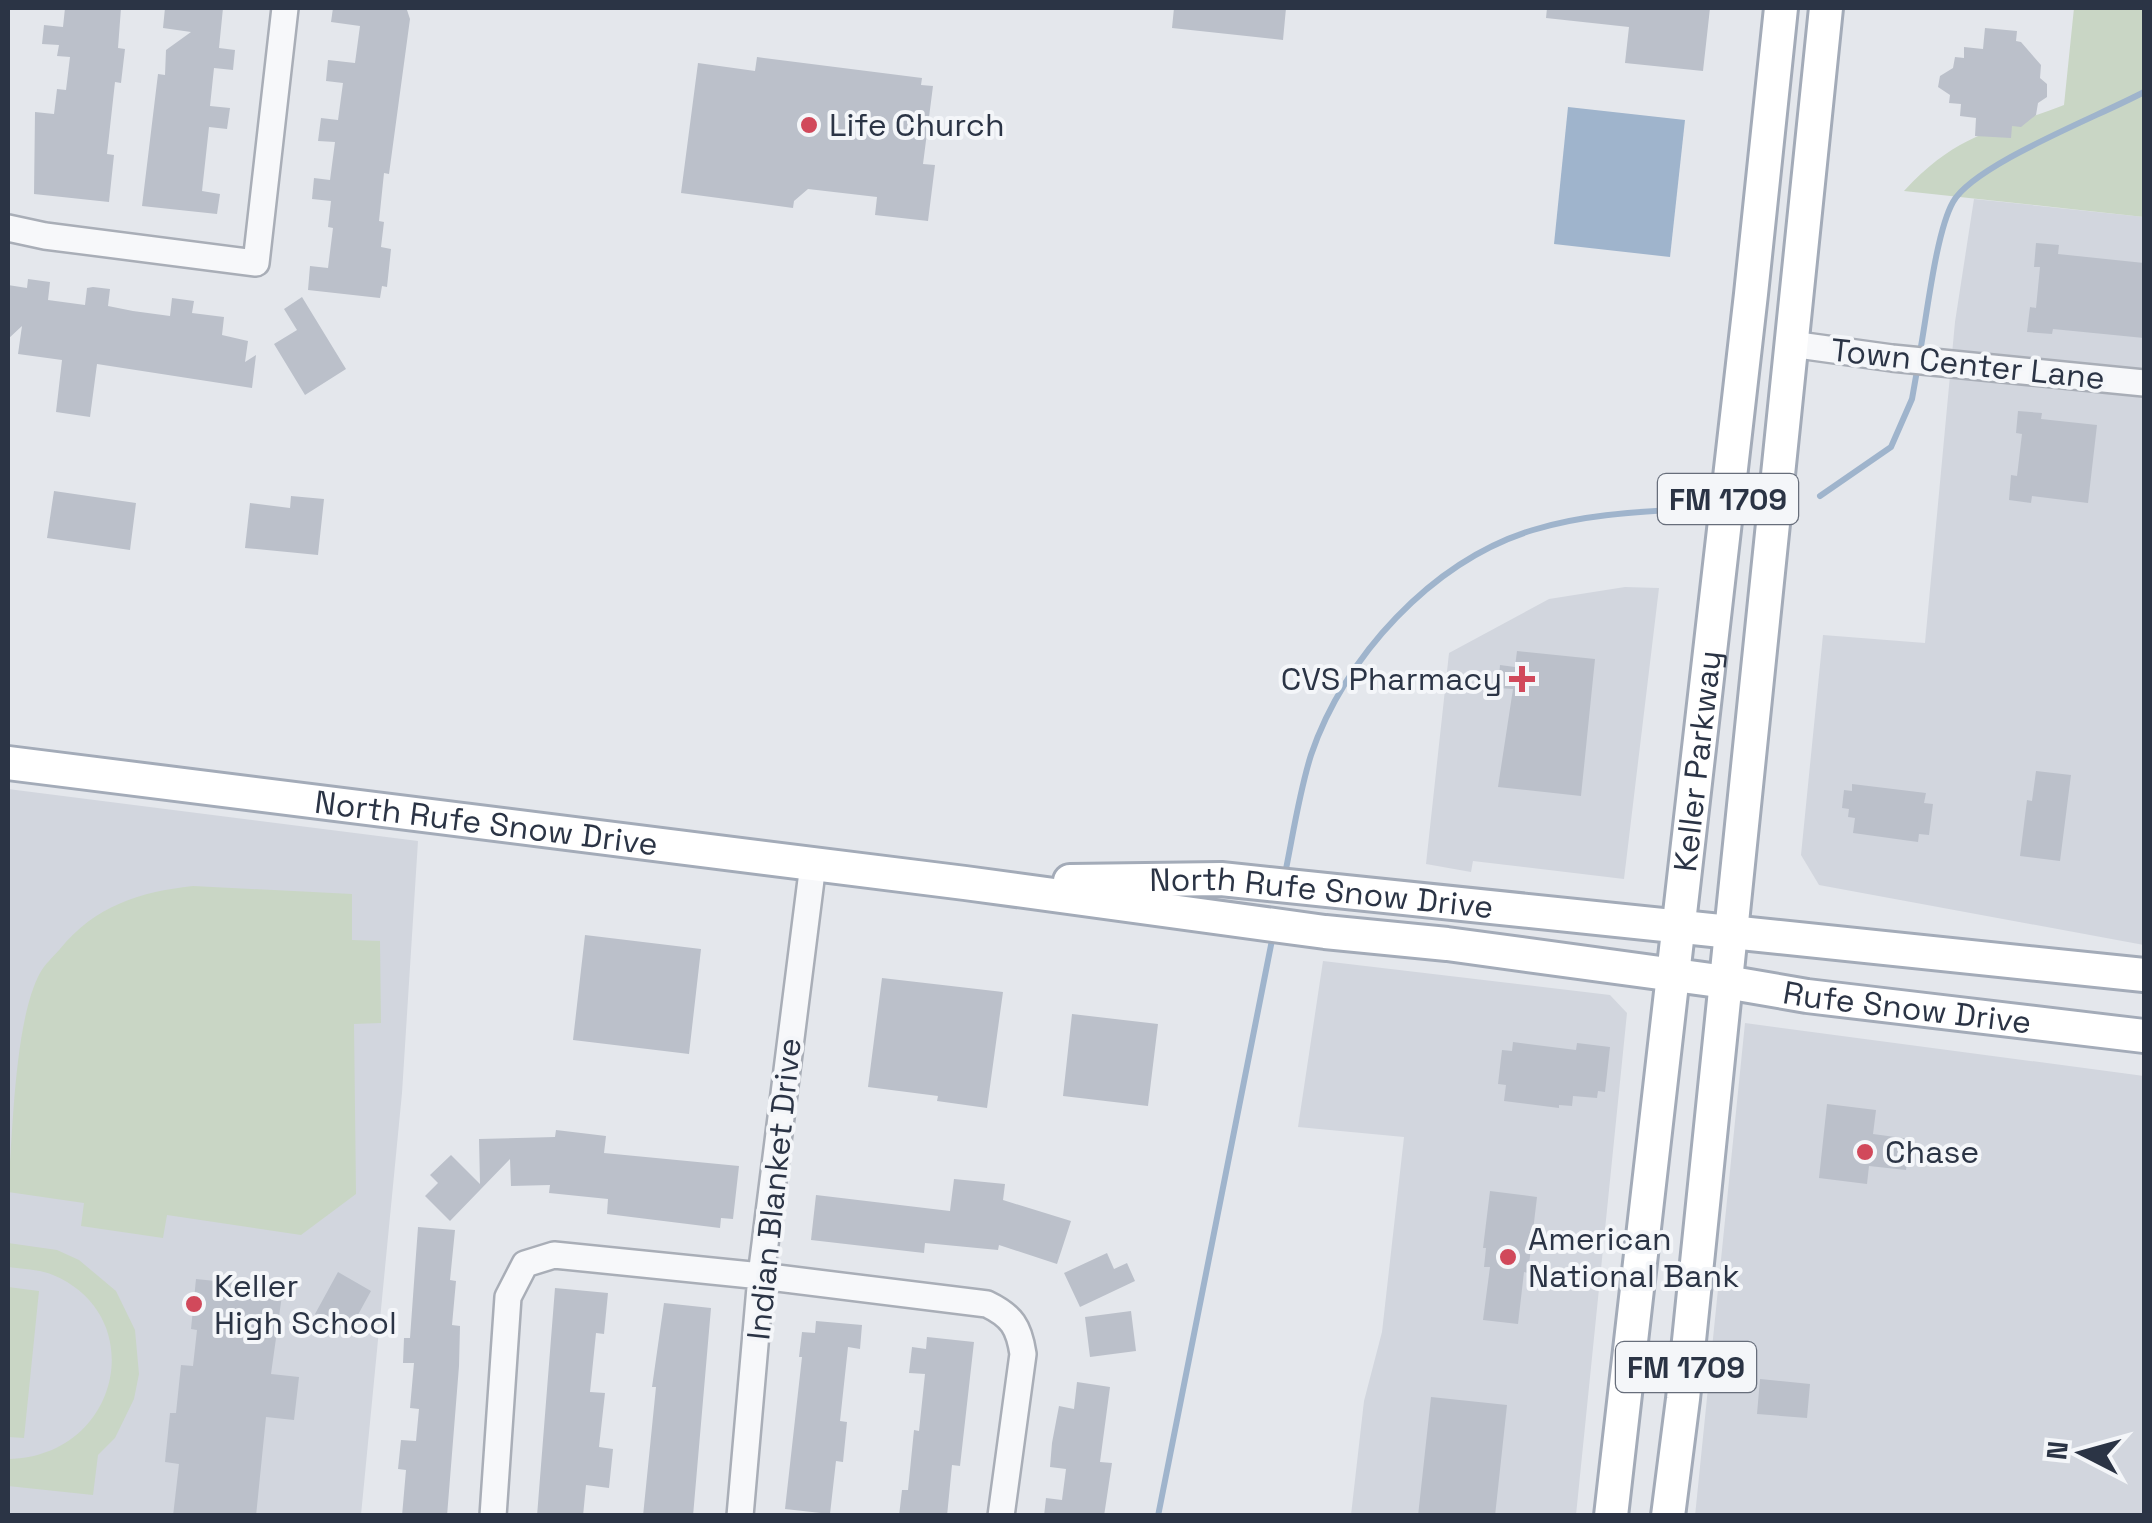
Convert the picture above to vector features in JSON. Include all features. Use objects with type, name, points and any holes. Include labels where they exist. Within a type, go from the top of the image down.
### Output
[{"type":"main road","name":"Keller Parkway","points":[[1611,1516],[1781,8]]},
{"type":"main road","name":"Keller Parkway","points":[[1668,1516],[1826,8]]},
{"type":"main road","points":[[1751,294],[1774,330],[1792,344]]},
{"type":"main road","name":"North Rufe Snow Drive","points":[[8,763],[1672,974]]},
{"type":"main road","name":"North Rufe Snow Drive","points":[[965,882],[1221,879],[1678,926]]},
{"type":"main road","points":[[1447,944],[1453,904]]},
{"type":"main road","name":"Rufe Snow Drive","points":[[1678,926],[2144,976]]},
{"type":"main road","name":"Rufe Snow Drive","points":[[1672,974],[1807,996],[2144,1036]]},
{"type":"street","points":[[8,228],[256,263],[285,8]]},
{"type":"street","name":"Town Center Lane","points":[[1792,344],[2144,383]]},
{"type":"street","name":"Indian Blanket Drive","points":[[740,1516],[761,1276],[813,864]]},
{"type":"street","points":[[493,1516],[508,1297],[525,1264],[537,1258],[564,1255],[987,1304],[1012,1319],[1023,1354],[1000,1516]]},
{"type":"shaded area","points":[[1974,199],[2144,217],[2144,945],[1819,885],[1801,855],[1823,635],[1925,643],[1955,322]]},
{"type":"shaded area","points":[[1625,587],[1659,588],[1624,879],[1473,861],[1471,872],[1426,864],[1449,653],[1549,599]]},
{"type":"shaded area","name":"Keller High School","points":[[8,789],[418,841],[402,1093],[361,1515],[8,1516]]},
{"type":"shaded area","points":[[1323,961],[1610,995],[1627,1013],[1576,1515],[1351,1515],[1364,1401],[1382,1332],[1404,1137],[1298,1127]]},
{"type":"shaded area","points":[[1745,1023],[2144,1076],[2144,1515],[1695,1516]]},
{"type":"green space","points":[[2074,8],[2144,8],[2144,217],[1904,191],[1960,145],[2064,105]]},
{"type":"green space","points":[[193,886],[352,894],[352,940],[380,941],[381,1023],[354,1024],[356,1194],[301,1235],[167,1215],[163,1238],[81,1226],[84,1203],[8,1192],[20,1048],[31,994],[40,973],[74,934],[103,912],[136,897]]},
{"type":"green space","points":[[8,1243],[57,1250],[79,1260],[116,1291],[135,1330],[139,1374],[134,1399],[115,1438],[98,1455],[93,1495],[8,1486],[8,1459],[46,1452],[76,1435],[97,1411],[109,1382],[111,1351],[103,1321],[84,1295],[48,1273],[8,1267]]},
{"type":"green space","points":[[8,1287],[39,1291],[24,1438],[8,1437]]},
{"type":"water","points":[[1568,107],[1685,120],[1670,257],[1554,244]]},
{"type":"building","points":[[65,8],[121,8],[118,48],[125,49],[121,83],[115,82],[107,154],[114,155],[109,202],[34,194],[35,112],[54,114],[57,89],[66,90],[70,57],[57,56],[59,45],[42,44],[44,25],[63,27]]},
{"type":"building","points":[[165,8],[223,8],[219,48],[235,50],[233,70],[214,68],[210,106],[230,108],[227,129],[209,127],[202,191],[220,194],[217,214],[142,206],[158,74],[165,75],[166,50],[191,32],[163,28]]},
{"type":"building","points":[[333,8],[407,10],[410,19],[389,174],[384,173],[379,221],[384,222],[381,247],[391,249],[387,287],[382,286],[380,298],[308,290],[310,266],[328,268],[333,228],[328,227],[331,201],[312,199],[314,178],[330,180],[335,142],[318,141],[321,118],[338,120],[343,83],[326,81],[328,60],[355,63],[360,26],[331,22]]},
{"type":"building","points":[[1174,8],[1286,8],[1283,40],[1172,28]]},
{"type":"building","points":[[1547,8],[1710,8],[1703,71],[1625,63],[1629,27],[1546,18]]},
{"type":"building","points":[[1985,28],[2017,31],[2016,41],[2041,65],[2040,78],[2047,84],[2047,97],[2038,103],[2036,115],[2021,127],[2012,126],[2011,138],[1975,136],[1976,118],[1960,116],[1961,104],[1949,103],[1950,95],[1938,87],[1940,76],[1953,68],[1955,57],[1964,58],[1964,47],[1983,49]]},
{"type":"building","name":"Life Church","points":[[757,57],[922,78],[921,85],[933,86],[923,164],[935,165],[928,221],[875,215],[877,197],[808,189],[794,201],[793,208],[681,193],[698,63],[755,71]]},
{"type":"building","points":[[2036,243],[2059,245],[2058,254],[2144,263],[2144,338],[2053,329],[2052,334],[2027,332],[2030,307],[2036,308],[2040,267],[2034,267]]},
{"type":"building","points":[[28,279],[50,282],[48,300],[85,305],[87,288],[93,287],[110,289],[108,306],[133,311],[170,316],[172,298],[194,301],[192,313],[224,317],[222,335],[248,341],[245,362],[256,355],[252,388],[97,364],[90,417],[56,412],[62,360],[18,354],[22,326],[8,339],[8,285],[27,288]]},
{"type":"building","points":[[302,297],[346,369],[305,395],[274,344],[297,330],[284,309]]},
{"type":"building","points":[[2018,411],[2042,413],[2041,419],[2097,425],[2088,503],[2032,496],[2031,503],[2009,500],[2011,475],[2017,476],[2022,434],[2016,433]]},
{"type":"building","points":[[54,491],[136,503],[130,550],[47,538]]},
{"type":"building","points":[[291,496],[324,499],[318,555],[245,548],[250,503],[290,508]]},
{"type":"building","name":"CVS Pharmacy","points":[[1517,651],[1595,659],[1581,796],[1498,787],[1513,689],[1498,688],[1500,665],[1515,667]]},
{"type":"building","points":[[2036,771],[2071,775],[2060,861],[2020,856],[2027,800],[2032,801]]},
{"type":"building","points":[[1852,784],[1926,793],[1924,803],[1933,804],[1929,835],[1919,834],[1918,842],[1853,833],[1855,818],[1848,817],[1849,809],[1842,808],[1844,790],[1852,791]]},
{"type":"building","points":[[585,935],[701,949],[689,1054],[573,1040]]},
{"type":"building","points":[[882,978],[1003,992],[987,1108],[937,1101],[938,1096],[868,1087]]},
{"type":"building","points":[[1072,1014],[1158,1024],[1148,1106],[1063,1096]]},
{"type":"building","points":[[1513,1042],[1576,1050],[1577,1043],[1610,1047],[1605,1092],[1598,1091],[1597,1098],[1573,1096],[1572,1106],[1559,1108],[1504,1101],[1506,1085],[1498,1084],[1502,1050],[1512,1051]]},
{"type":"building","name":"Chase","points":[[1827,1104],[1876,1110],[1873,1134],[1910,1139],[1906,1170],[1869,1166],[1867,1184],[1819,1178]]},
{"type":"building","points":[[556,1130],[606,1136],[604,1153],[739,1166],[733,1219],[721,1218],[720,1228],[607,1214],[608,1199],[549,1193],[550,1185],[511,1186],[510,1159],[450,1221],[425,1196],[438,1183],[430,1175],[451,1155],[480,1184],[479,1139],[555,1137]]},
{"type":"building","points":[[954,1179],[1005,1184],[1003,1200],[1071,1221],[1057,1264],[999,1245],[998,1250],[925,1243],[924,1253],[811,1240],[816,1195],[950,1211]]},
{"type":"building","name":"American National Bank","points":[[1490,1191],[1537,1197],[1518,1324],[1483,1320],[1490,1267],[1484,1267],[1483,1248]]},
{"type":"building","points":[[418,1227],[455,1230],[450,1280],[456,1281],[452,1325],[460,1326],[459,1366],[447,1516],[402,1516],[406,1470],[398,1469],[401,1440],[416,1441],[419,1409],[410,1408],[414,1363],[403,1363],[404,1338],[410,1338]]},
{"type":"building","points":[[1107,1253],[1114,1269],[1127,1263],[1135,1281],[1080,1307],[1064,1273]]},
{"type":"building","points":[[338,1272],[371,1291],[348,1333],[315,1314]]},
{"type":"building","points":[[196,1279],[283,1288],[271,1374],[299,1377],[294,1420],[266,1417],[256,1516],[173,1516],[179,1464],[165,1462],[170,1413],[176,1413],[181,1365],[193,1366],[197,1330],[191,1329]]},
{"type":"building","points":[[555,1288],[608,1293],[604,1334],[596,1333],[590,1392],[605,1393],[599,1447],[613,1449],[609,1488],[586,1485],[583,1516],[537,1516]]},
{"type":"building","points":[[664,1303],[711,1308],[693,1516],[643,1516],[656,1387],[652,1387]]},
{"type":"building","points":[[1131,1311],[1136,1351],[1090,1357],[1085,1317]]},
{"type":"building","points":[[816,1321],[862,1325],[860,1349],[848,1347],[840,1421],[847,1422],[843,1462],[836,1461],[830,1514],[785,1509],[802,1332],[815,1333]]},
{"type":"building","points":[[927,1337],[974,1342],[960,1466],[952,1465],[947,1516],[899,1516],[902,1490],[908,1490],[914,1430],[919,1431],[925,1374],[909,1373],[912,1347],[926,1349]]},
{"type":"building","points":[[1760,1379],[1810,1384],[1807,1418],[1757,1414]]},
{"type":"building","points":[[1077,1382],[1110,1387],[1100,1462],[1112,1463],[1104,1516],[1044,1516],[1046,1498],[1062,1500],[1066,1469],[1050,1467],[1052,1443],[1059,1406],[1074,1409]]},
{"type":"building","points":[[1431,1397],[1507,1405],[1495,1516],[1418,1516]]},
{"type":"waterway","points":[[1920,352],[1942,233],[1953,202],[1966,187],[2012,157],[2144,92]]},
{"type":"waterway","points":[[1820,496],[1891,447],[1912,399],[1918,365]]},
{"type":"waterway","points":[[1285,874],[1307,769],[1326,718],[1369,649],[1427,589],[1460,564],[1533,530],[1591,517],[1691,509]]},
{"type":"waterway","points":[[1158,1516],[1273,935]]},
{"type":"place","name":"Life Church","points":[[809,125]]},
{"type":"place","name":"CVS Pharmacy","points":[[1522,679]]},
{"type":"place","name":"Chase","points":[[1865,1152]]},
{"type":"place","name":"American National Bank","points":[[1508,1257]]},
{"type":"place","name":"Keller High School","points":[[194,1304]]}]
